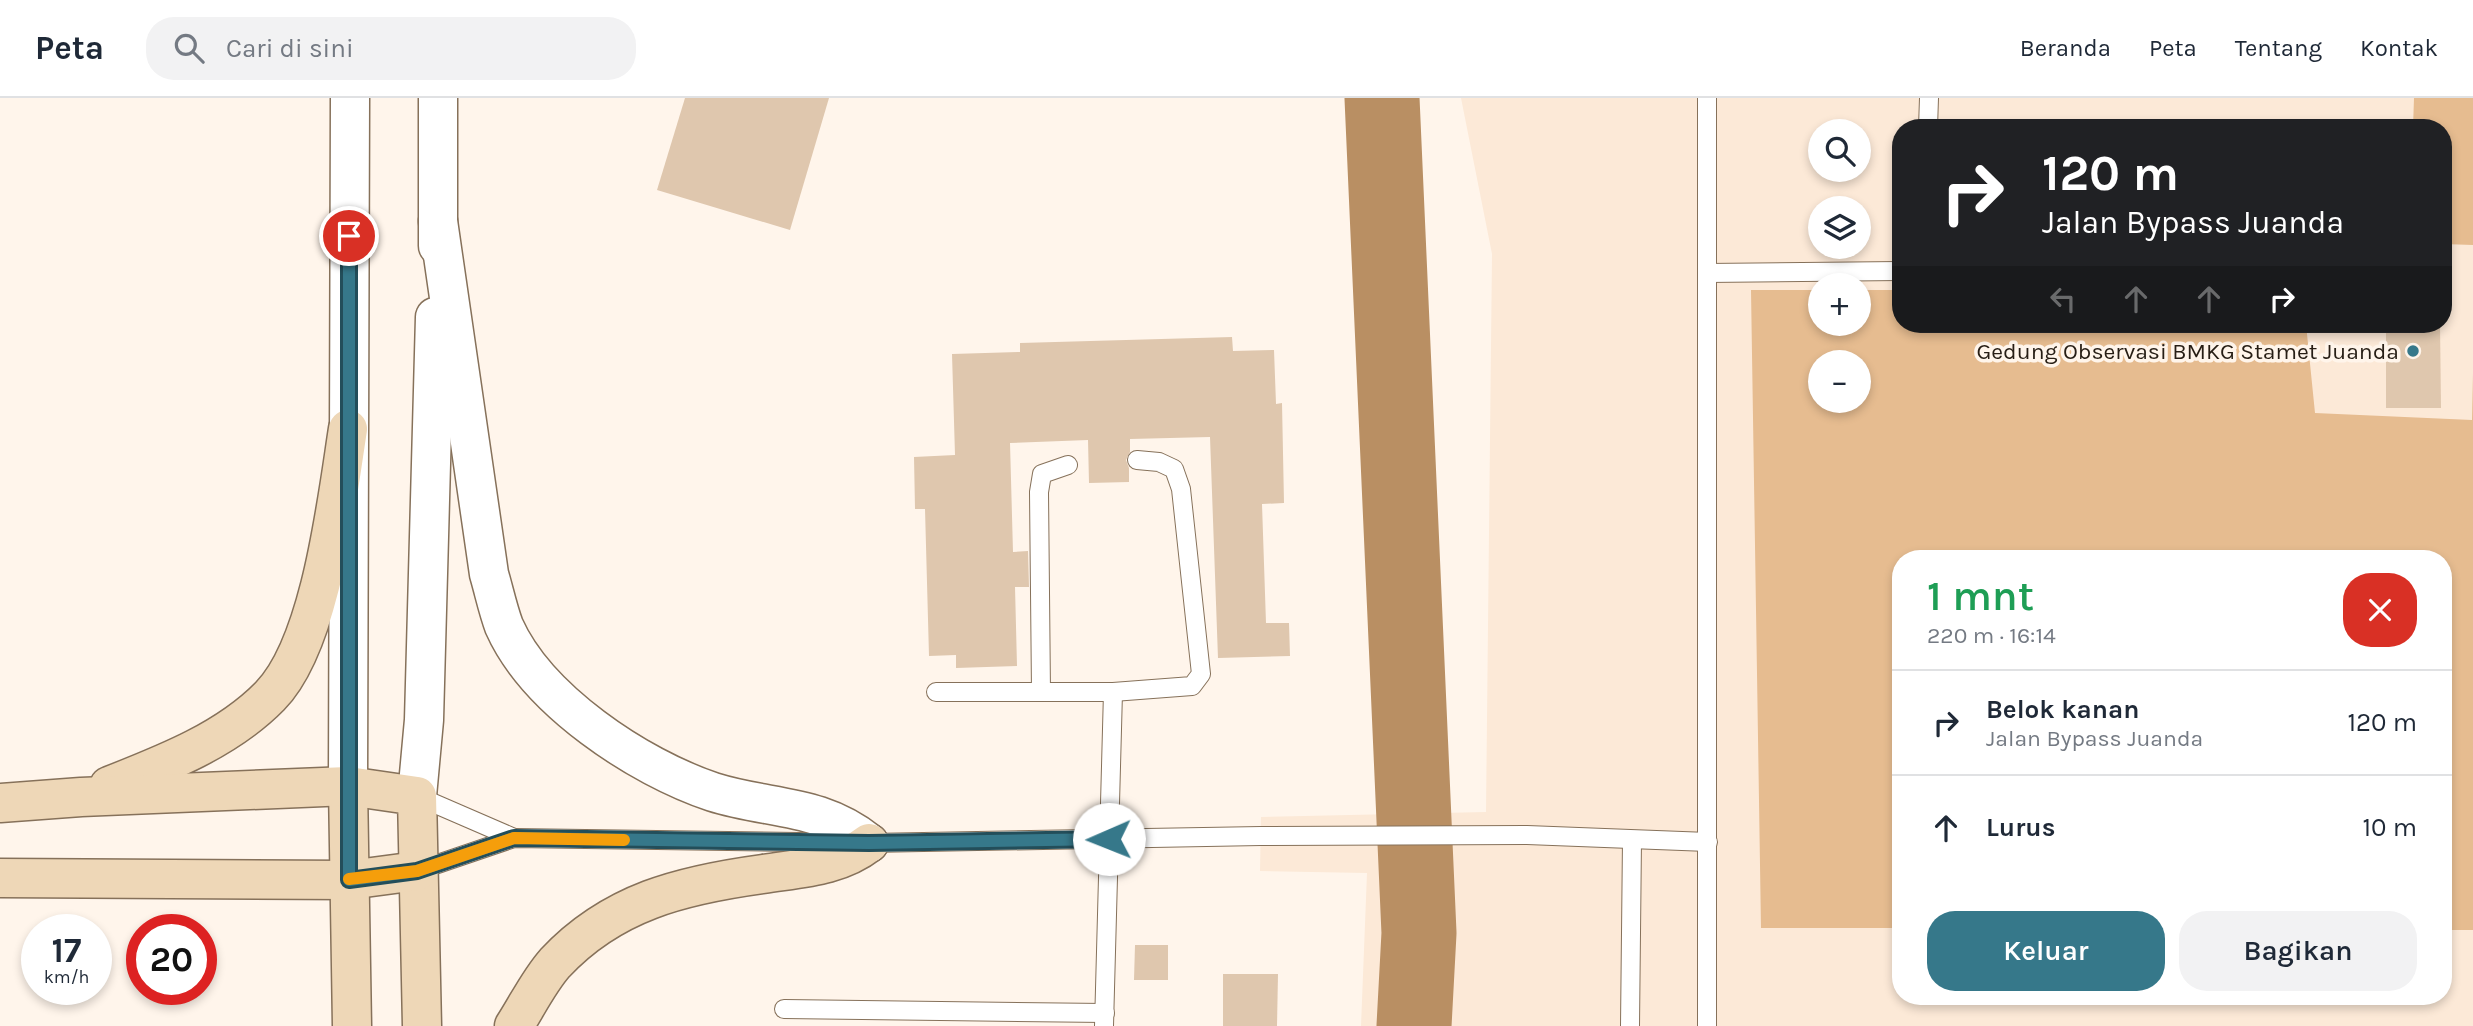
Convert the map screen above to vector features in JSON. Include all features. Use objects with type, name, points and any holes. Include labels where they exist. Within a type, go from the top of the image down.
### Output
[{"type":"main road","points":[[81,797],[152,769],[232,729],[272,695],[300,649],[316,601],[334,519],[348,429]]},
{"type":"main road","points":[[348,786],[352,1026]]},
{"type":"main road","points":[[0,803],[348,786],[417,796],[422,1026]]},
{"type":"main road","points":[[514,1026],[554,965],[588,933],[623,909],[656,895],[753,875],[832,863],[869,843]]},
{"type":"main road","points":[[0,878],[349,880],[417,871]]},
{"type":"street","points":[[348,786],[350,98]]},
{"type":"street","points":[[417,796],[424,706],[438,221],[438,98]]},
{"type":"street","points":[[438,221],[470,423],[489,575],[505,626],[529,666],[580,719],[667,772],[713,792],[826,817],[849,827],[869,843]]},
{"type":"lane","points":[[1707,98],[1707,1026]]},
{"type":"lane","points":[[1928,119],[1929,98]]},
{"type":"lane","points":[[1707,273],[1892,271]]},
{"type":"lane","points":[[936,692],[1113,692],[1192,685],[1200,674],[1181,489],[1174,469],[1159,462],[1137,460]]},
{"type":"lane","points":[[1041,692],[1039,492],[1042,474],[1068,465]]},
{"type":"lane","points":[[784,1009],[1104,1019],[1113,692]]},
{"type":"lane","points":[[417,796],[514,838]]},
{"type":"lane","points":[[417,871],[514,838],[869,843],[1527,835],[1707,842]]},
{"type":"lane","points":[[1630,1026],[1632,840]]},
{"type":"shaded area","points":[[1461,98],[2473,98],[2473,1026],[1361,1026],[1367,873],[1260,871],[1261,817],[1486,812],[1492,254]]},
{"type":"shaded area","points":[[2414,98],[2473,98],[2473,245],[2452,244],[2452,119],[2413,119]]},
{"type":"shaded area","points":[[1751,290],[1808,290],[1808,336],[1871,336],[1871,290],[1892,290],[1892,333],[2307,333],[2315,413],[2472,420],[2473,373],[2473,930],[2452,930],[2452,550],[1892,550],[1892,928],[1761,928]]},
{"type":"building","points":[[685,98],[829,98],[790,230],[657,190]]},
{"type":"building","name":"Gedung Observasi BMKG Stamet Juanda","points":[[2386,333],[2440,333],[2441,408],[2386,408]]},
{"type":"building","points":[[1232,337],[1233,351],[1274,350],[1276,404],[1282,403],[1284,503],[1262,504],[1266,623],[1289,623],[1290,656],[1218,658],[1210,437],[1130,439],[1130,452],[1126,460],[1129,482],[1089,483],[1088,440],[1010,443],[1013,552],[1028,551],[1029,587],[1015,587],[1017,666],[956,668],[956,655],[929,656],[925,509],[915,509],[914,457],[955,455],[952,354],[1020,352],[1020,343]]},
{"type":"building","points":[[1135,945],[1168,945],[1168,980],[1134,980]]},
{"type":"building","points":[[1223,974],[1278,974],[1277,1026],[1223,1026]]},
{"type":"waterway","points":[[1382,98],[1419,933],[1414,1026]]},
{"type":"slow traffic","points":[[349,879],[417,871],[514,838],[624,840]]},
{"type":"place","name":"Gedung Observasi BMKG Stamet Juanda","points":[[2413,351]]},
{"type":"route","points":[[349,236],[349,880],[417,871],[514,838],[869,843],[1109,839]]}]
